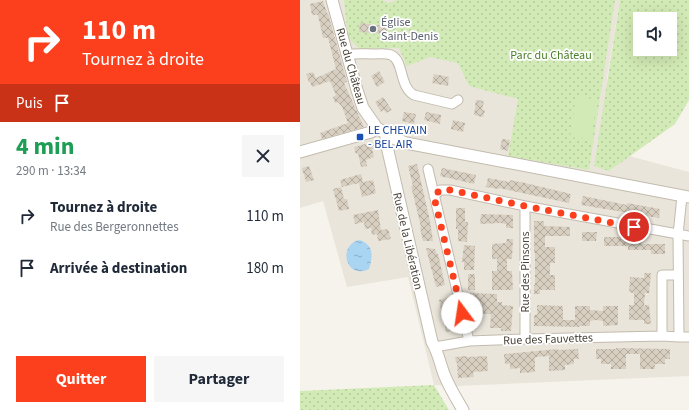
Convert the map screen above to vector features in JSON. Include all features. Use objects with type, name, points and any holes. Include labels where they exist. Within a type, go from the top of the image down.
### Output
[{"type":"street","name":"Rue du Château","points":[[332,0],[363,108],[369,119],[381,131]]},
{"type":"street","points":[[347,55],[382,54],[392,56],[397,60],[405,85],[410,93],[452,104],[458,100]]},
{"type":"street","points":[[300,152],[371,132],[381,131],[406,143],[686,197],[678,235],[677,275],[679,337]]},
{"type":"street","name":"Rue de la Libération","points":[[381,131],[386,142],[432,342],[451,390],[463,410]]},
{"type":"street","points":[[428,170],[469,341]]},
{"type":"street","points":[[434,196],[440,190],[450,190],[525,206],[689,236]]},
{"type":"street","name":"Rue des Pinsons","points":[[525,206],[525,339]]},
{"type":"street","points":[[662,336],[662,275],[677,275]]},
{"type":"street","name":"Rue des Fauvettes","points":[[435,348],[469,341],[662,336],[689,337]]},
{"type":"shaded area","points":[[300,0],[620,0],[607,78],[609,171],[629,156],[689,172],[689,376],[458,386],[434,385],[408,277],[347,287],[323,201],[300,208]]},
{"type":"green space","name":"Parc du Château","points":[[344,0],[381,0],[389,3],[397,0],[615,0],[589,170],[508,156],[518,99],[469,86],[458,63],[430,57],[407,66],[399,48],[360,49],[348,38]]},
{"type":"green space","points":[[620,0],[689,0],[689,100],[675,124],[609,171],[594,166]]},
{"type":"green space","points":[[576,96],[597,100],[591,140],[570,137]]},
{"type":"green space","points":[[434,385],[449,410],[300,410],[300,391]]},
{"type":"water","points":[[359,240],[364,242],[370,248],[372,256],[369,269],[361,271],[355,270],[350,266],[346,255],[352,243]]},
{"type":"building","points":[[323,1],[328,13],[347,82],[344,83],[364,127],[322,139],[320,133],[348,123],[342,107],[338,102],[335,103],[333,97],[336,95],[330,81],[312,87],[306,74],[313,72],[316,78],[336,69],[328,38],[323,38],[318,15],[312,15],[310,4]]},
{"type":"building","name":"Église Saint-Denis","points":[[360,23],[387,26],[387,34],[359,32]]},
{"type":"building","points":[[379,71],[385,82],[377,87],[371,76]]},
{"type":"building","points":[[434,74],[449,77],[448,86],[432,83]]},
{"type":"building","points":[[383,97],[392,110],[386,113],[384,110],[381,112],[375,102]]},
{"type":"building","points":[[476,100],[484,101],[482,110],[485,110],[483,117],[474,115]]},
{"type":"building","points":[[404,112],[416,114],[414,124],[402,121]]},
{"type":"building","points":[[426,112],[441,115],[440,124],[424,120]]},
{"type":"building","points":[[453,120],[465,123],[463,132],[451,129]]},
{"type":"building","points":[[502,139],[510,140],[508,151],[500,149]]},
{"type":"building","points":[[373,142],[375,148],[372,149],[374,157],[366,160],[367,166],[361,167],[358,153],[356,154],[354,147]]},
{"type":"building","points":[[417,164],[433,241],[423,241],[411,186],[413,186],[408,166]]},
{"type":"building","points":[[309,166],[314,180],[306,182],[302,168]]},
{"type":"building","points":[[442,168],[476,175],[474,184],[440,176]]},
{"type":"building","points":[[361,174],[363,182],[342,187],[340,180]]},
{"type":"building","points":[[488,178],[510,182],[510,180],[571,194],[569,203],[499,188],[486,187]]},
{"type":"building","points":[[373,180],[376,193],[362,197],[359,183]]},
{"type":"building","points":[[341,187],[344,199],[347,199],[349,209],[339,211],[333,189]]},
{"type":"building","points":[[583,196],[627,205],[627,203],[660,209],[659,218],[581,205]]},
{"type":"building","points":[[456,208],[465,208],[465,222],[468,222],[467,242],[458,241],[458,229],[456,229]]},
{"type":"building","points":[[378,210],[381,230],[388,229],[391,239],[378,241],[377,234],[372,235],[371,228],[365,229],[364,222],[355,224],[353,215]]},
{"type":"building","points":[[481,214],[513,215],[513,228],[506,228],[506,224],[500,223],[480,224]]},
{"type":"building","points":[[534,221],[544,221],[544,226],[570,227],[570,236],[545,236],[545,247],[555,247],[555,263],[550,263],[550,275],[555,275],[555,290],[540,290],[540,294],[534,294]]},
{"type":"building","points":[[582,232],[597,232],[596,241],[582,241]]},
{"type":"building","points":[[604,237],[642,239],[642,244],[665,244],[665,254],[651,254],[651,250],[628,250],[628,246],[604,246]]},
{"type":"building","points":[[507,239],[513,239],[512,259],[507,259],[507,271],[512,271],[513,290],[492,290],[492,271],[497,271],[497,259],[492,259],[492,244],[506,243]]},
{"type":"building","points":[[464,245],[475,246],[474,270],[464,270],[464,262],[462,262]]},
{"type":"building","points":[[426,248],[435,249],[438,254],[445,285],[436,287]]},
{"type":"building","points":[[644,273],[651,273],[649,293],[645,293],[644,305],[649,305],[651,324],[644,324],[644,320],[629,320],[629,305],[634,305],[634,293],[629,292],[630,277],[644,278]]},
{"type":"building","points":[[468,274],[475,274],[475,290],[468,290]]},
{"type":"building","points":[[470,293],[497,294],[497,302],[502,302],[502,305],[513,306],[511,331],[501,331],[501,328],[490,328],[491,314],[471,314],[472,307],[470,307]]},
{"type":"building","points":[[448,298],[455,330],[446,332],[439,300]]},
{"type":"building","points":[[537,305],[563,306],[563,320],[575,320],[575,306],[590,306],[590,310],[603,311],[603,306],[618,306],[618,325],[603,326],[603,321],[596,320],[590,321],[590,326],[580,327],[534,326],[534,315],[537,315]]},
{"type":"building","points":[[558,349],[578,349],[579,359],[574,359],[574,364],[565,365],[565,370],[549,371],[549,356],[535,357],[535,372],[520,373],[520,368],[510,369],[510,364],[505,364],[504,354]]},
{"type":"building","points":[[596,349],[670,349],[670,359],[665,359],[665,364],[655,364],[655,369],[640,369],[640,354],[626,354],[626,369],[611,369],[611,364],[601,364],[601,359],[596,359]]},
{"type":"building","points":[[487,356],[488,371],[473,372],[474,377],[458,378],[455,357]]},
{"type":"place","name":"Église Saint-Denis","points":[[373,29]]},
{"type":"place","name":"LE CHEVAIN - BEL AIR","points":[[360,137]]},
{"type":"route","points":[[462,313],[434,196],[440,190],[450,190],[634,227]]}]
